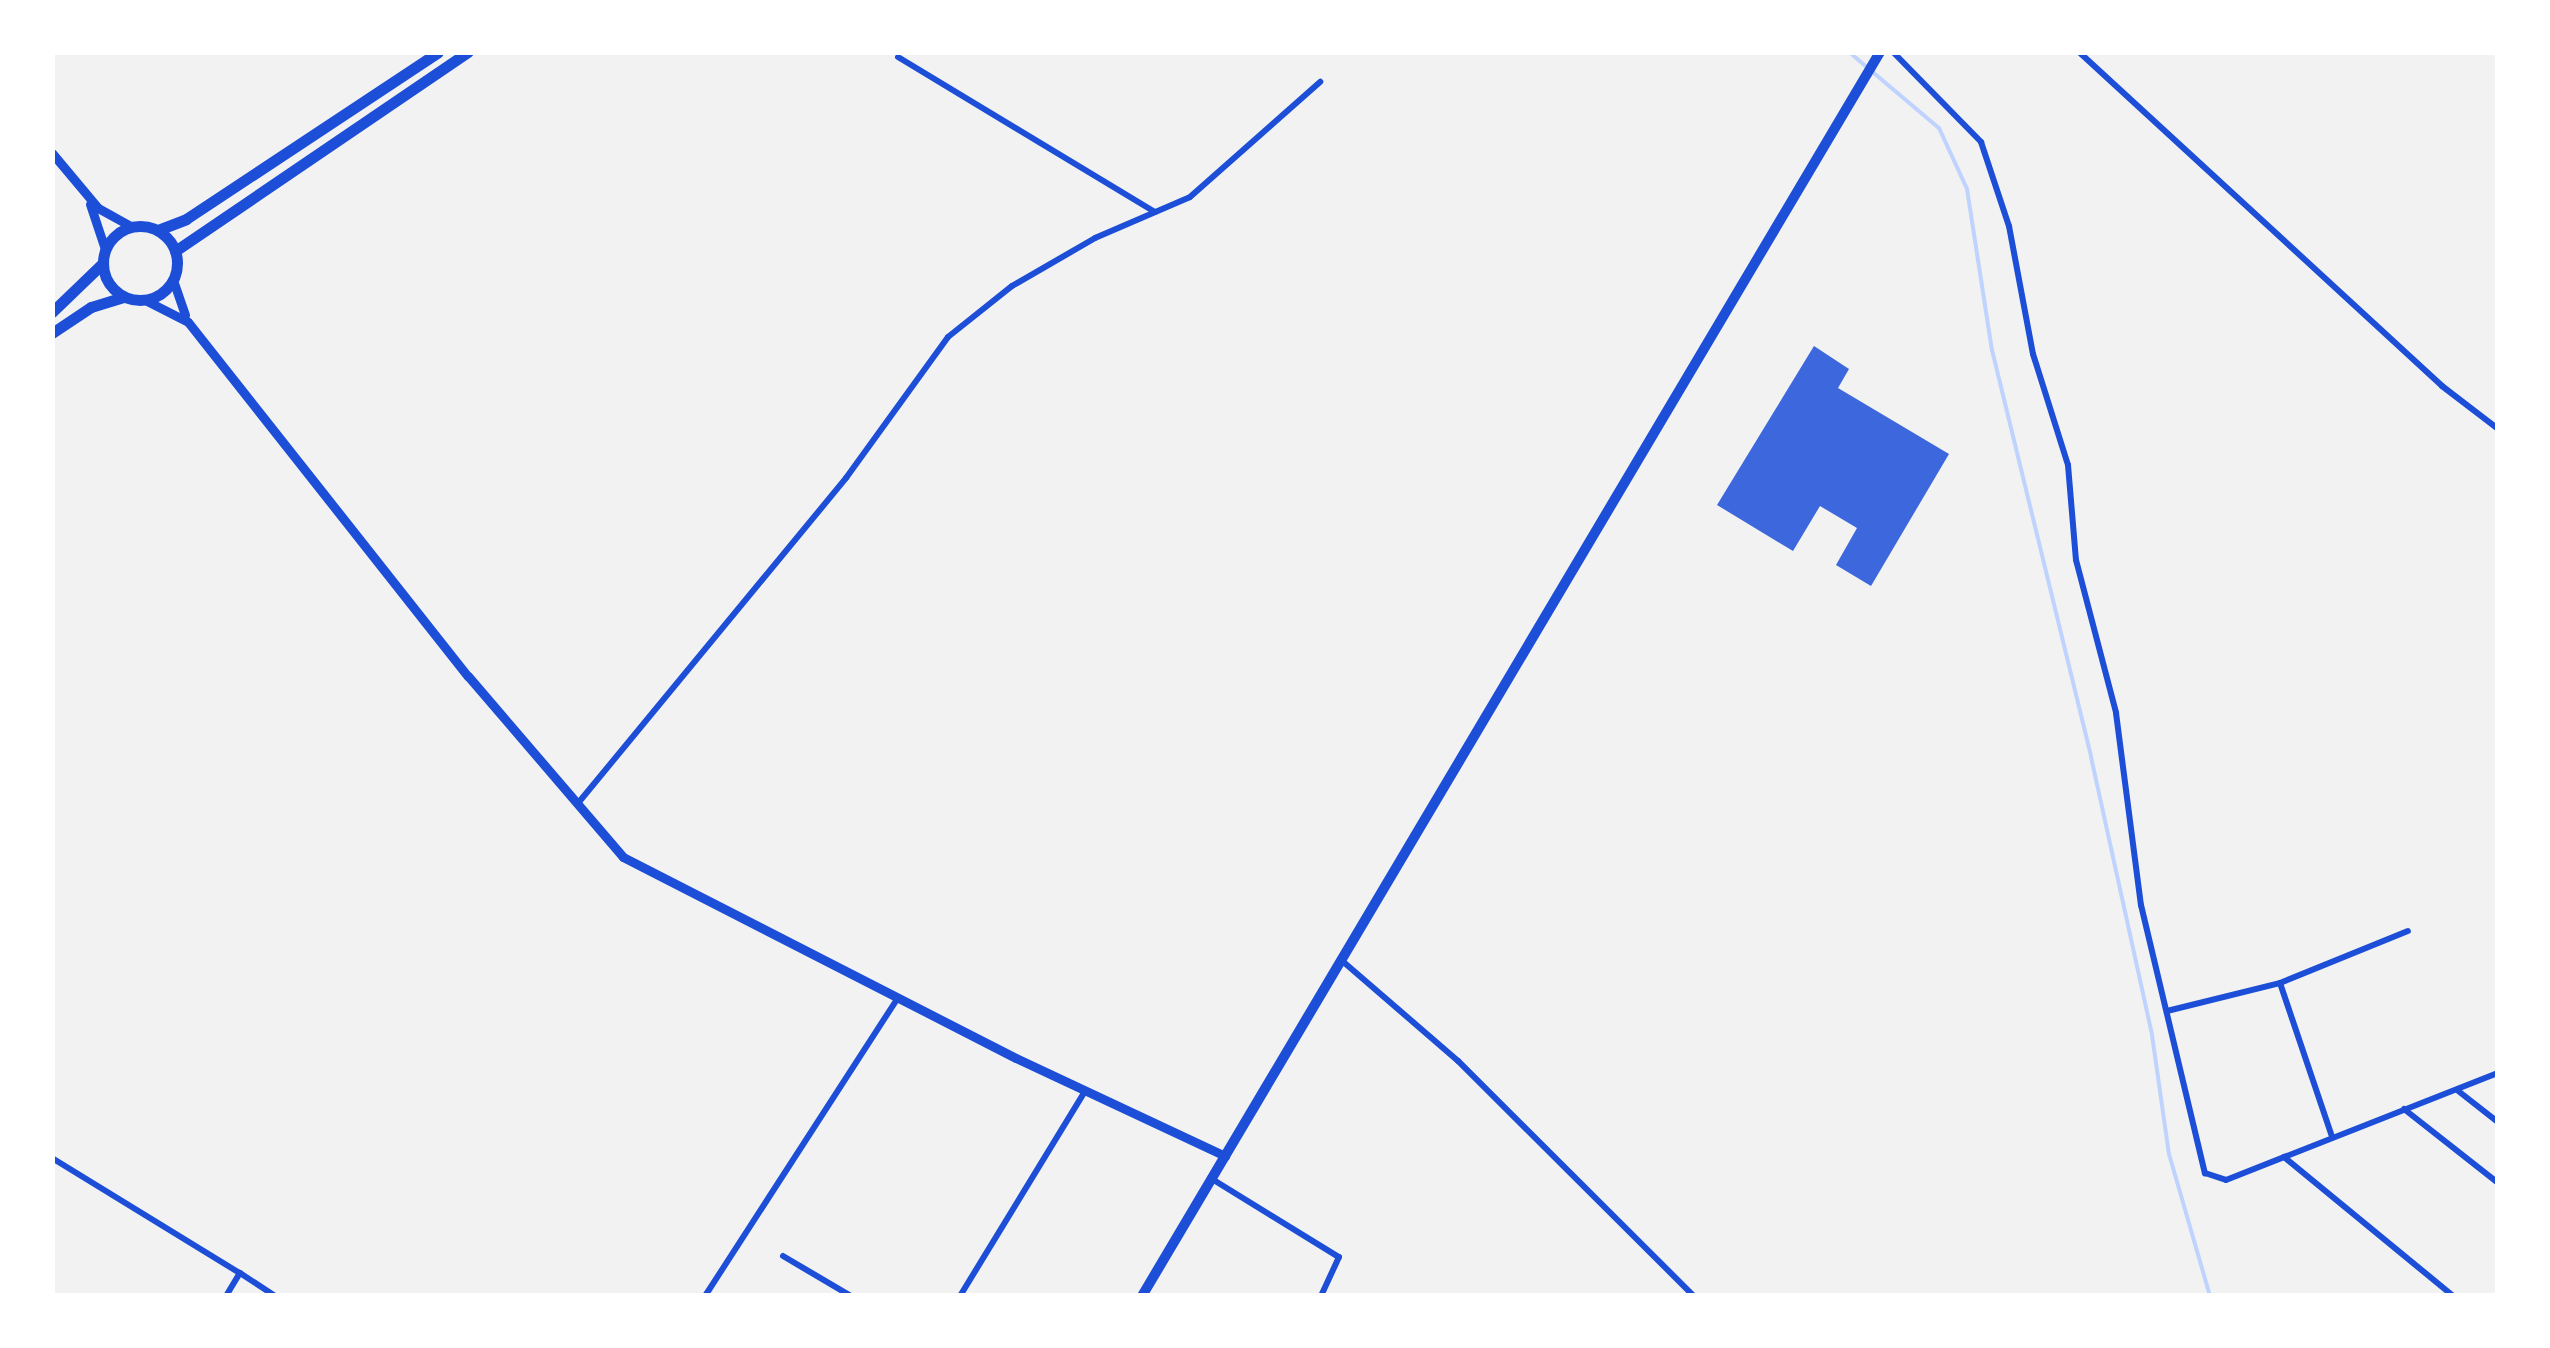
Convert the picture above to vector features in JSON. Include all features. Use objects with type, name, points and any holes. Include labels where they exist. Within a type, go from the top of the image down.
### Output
[{"type":"highway","points":[[52,312],[131,226],[158,230],[186,219],[438,52]]},
{"type":"highway","points":[[176,252],[468,52]]},
{"type":"highway","points":[[52,334],[91,306],[124,297],[145,300],[173,280],[176,252],[158,230]]},
{"type":"highway","points":[[102,262],[108,283],[124,297]]},
{"type":"main road","points":[[1142,1296],[1878,56]]},
{"type":"main road","points":[[52,153],[84,193],[131,226]]},
{"type":"main road","points":[[84,193],[106,249]]},
{"type":"main road","points":[[173,280],[188,322],[468,676],[624,857],[656,880],[1225,1156]]},
{"type":"main road","points":[[145,300],[188,322]]},
{"type":"street","points":[[1893,52],[1981,142],[2009,226],[2033,354],[2068,465],[2076,560],[2108,674],[2141,905],[2208,1176],[2222,1182],[2498,1073]]},
{"type":"street","points":[[2079,52],[2442,386],[2498,430]]},
{"type":"street","points":[[898,57],[1156,212]]},
{"type":"street","points":[[579,802],[846,478],[948,337],[1012,286],[1095,238],[1190,197],[1320,82]]},
{"type":"street","points":[[2167,1011],[2280,983],[2408,931]]},
{"type":"street","points":[[1340,958],[1458,1061],[1694,1296]]},
{"type":"street","points":[[2280,983],[2332,1137]]},
{"type":"street","points":[[705,1296],[897,999]]},
{"type":"street","points":[[960,1296],[1085,1090]]},
{"type":"street","points":[[2456,1090],[2498,1122]]},
{"type":"street","points":[[2404,1110],[2498,1183]]},
{"type":"street","points":[[2283,1157],[2453,1296]]},
{"type":"street","points":[[52,1158],[275,1296]]},
{"type":"street","points":[[1212,1179],[1338,1258],[1321,1296]]},
{"type":"street","points":[[782,1256],[851,1296]]},
{"type":"street","points":[[226,1296],[240,1273]]},
{"type":"building","points":[[1814,346],[1849,369],[1838,388],[1949,454],[1871,586],[1836,565],[1857,528],[1820,506],[1793,551],[1717,505]]},
{"type":"waterway","points":[[1849,52],[1939,128],[1967,189],[1992,350],[2091,757],[2152,1035],[2169,1154],[2210,1296]]}]
